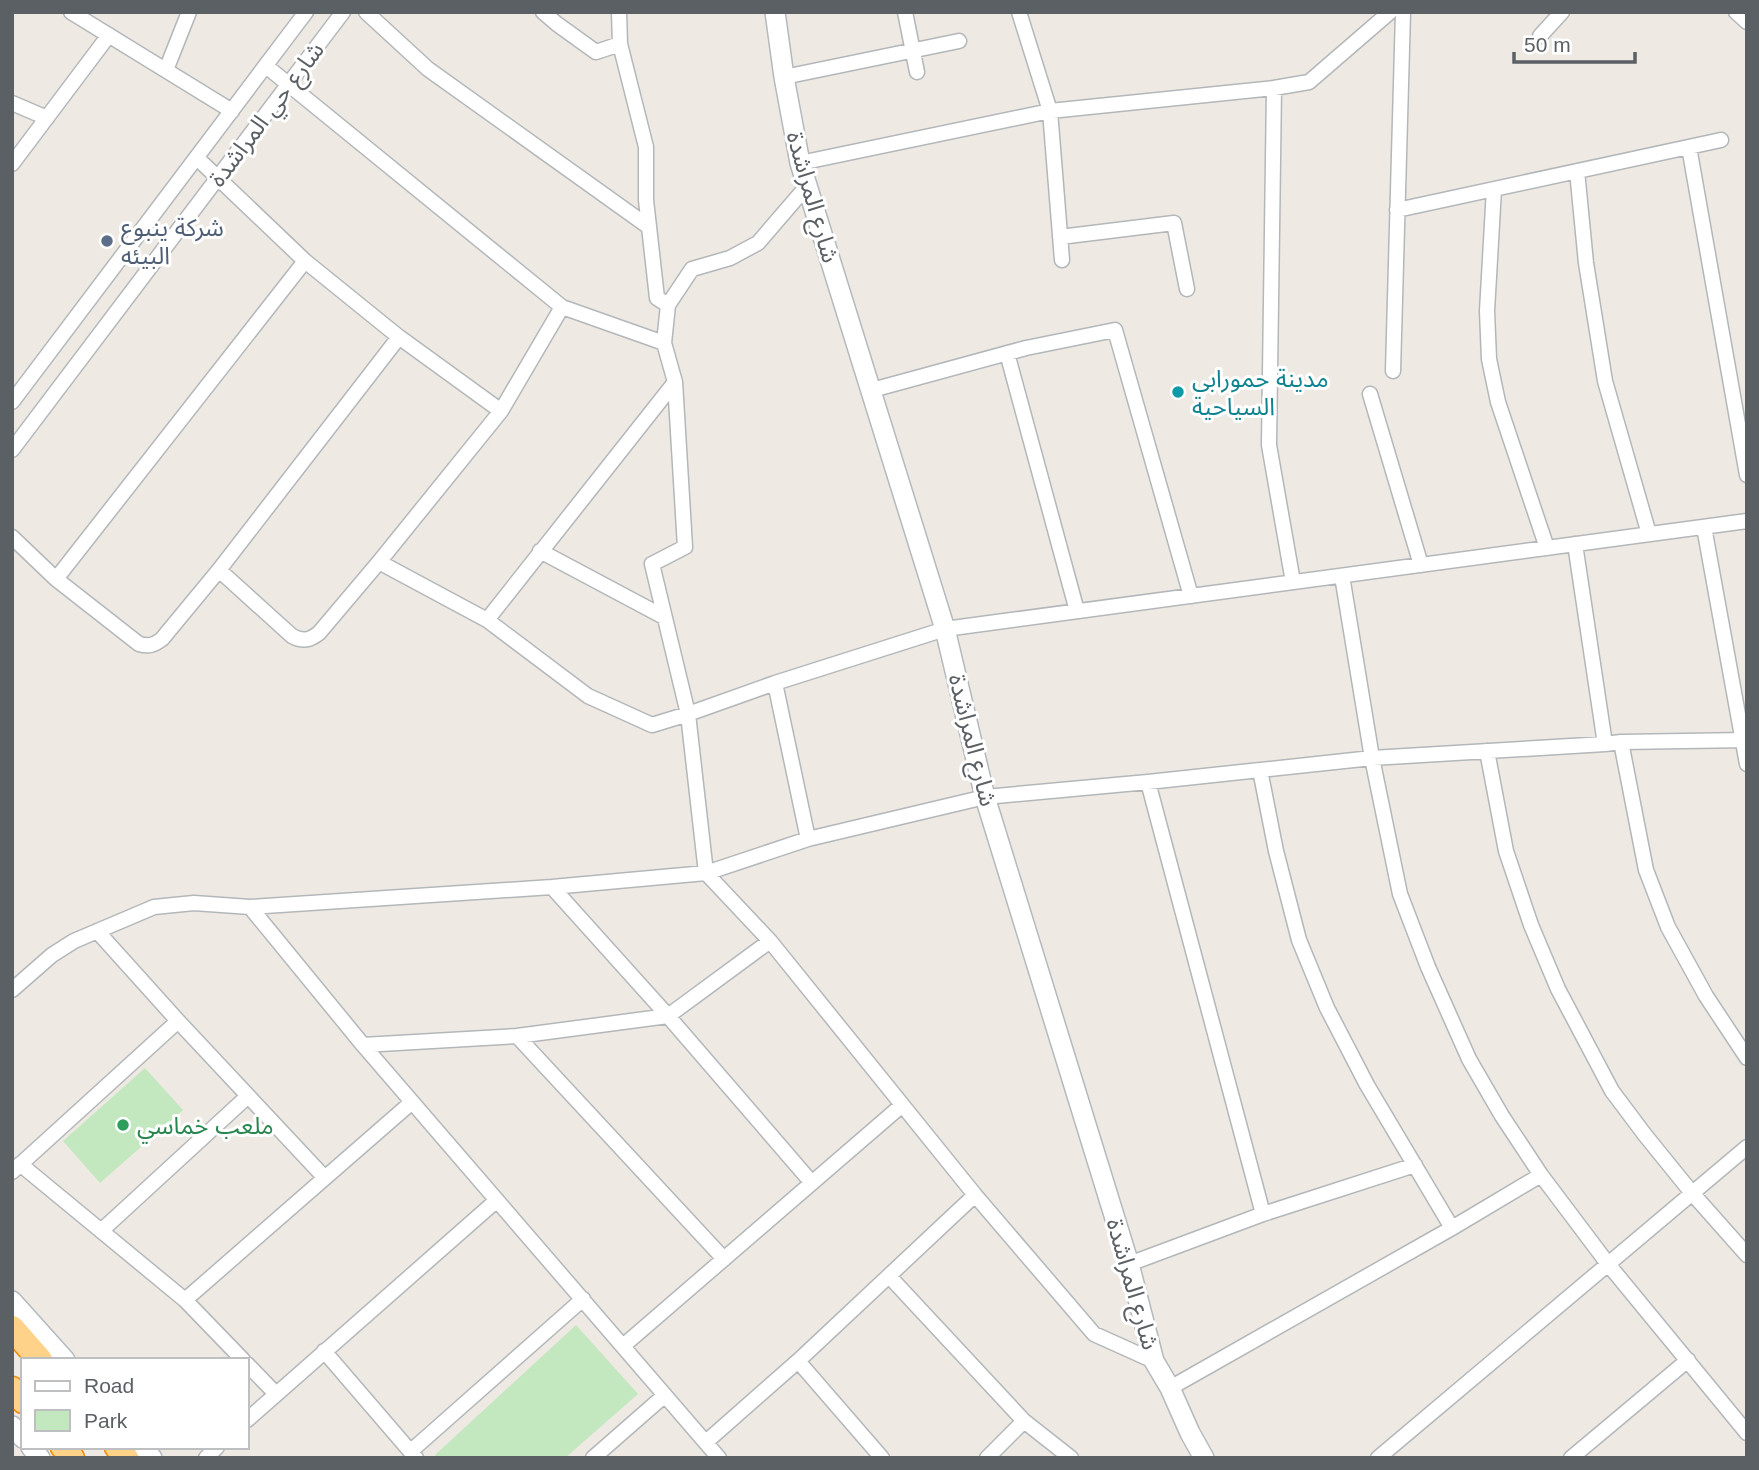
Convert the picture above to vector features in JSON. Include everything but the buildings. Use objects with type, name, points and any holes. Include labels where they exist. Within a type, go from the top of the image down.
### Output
[{"type":"highway","points":[[12,1328],[38,1358]]},
{"type":"street","points":[[71,12],[232,111]]},
{"type":"street","points":[[166,70],[189,12]]},
{"type":"street","name":"شارع حي المراشدة","points":[[12,402],[306,12]]},
{"type":"street","name":"شارع حي المراشدة","points":[[12,450],[342,12]]},
{"type":"street","points":[[366,12],[428,69],[649,227]]},
{"type":"street","points":[[543,12],[596,52],[620,44]]},
{"type":"street","points":[[620,12],[620,44],[646,147],[646,200],[657,298],[667,305]]},
{"type":"street","name":"شارع المراشدة","points":[[775,12],[800,163],[945,629],[985,797],[1129,1264],[1154,1361],[1204,1458]]},
{"type":"street","points":[[905,12],[917,72]]},
{"type":"street","points":[[1018,12],[1050,111],[1062,260]]},
{"type":"street","points":[[1540,36],[1562,12]]},
{"type":"street","points":[[1735,12],[1747,22]]},
{"type":"street","points":[[800,163],[1050,111],[1309,82],[1392,13]]},
{"type":"street","points":[[1392,13],[1397,210],[1392,372]]},
{"type":"street","points":[[12,164],[109,35]]},
{"type":"street","points":[[784,77],[959,41]]},
{"type":"street","points":[[265,66],[562,307],[664,343]]},
{"type":"street","points":[[1273,88],[1269,445],[1293,582]]},
{"type":"street","points":[[12,103],[47,118]]},
{"type":"street","points":[[1397,210],[1721,140]]},
{"type":"street","points":[[1689,147],[1747,475]]},
{"type":"street","points":[[197,158],[305,261],[399,337],[500,411]]},
{"type":"street","points":[[1577,171],[1586,263],[1605,381],[1649,534]]},
{"type":"street","points":[[807,186],[758,243],[730,258],[692,269],[667,305],[664,343],[675,382],[685,547],[652,564],[688,714],[706,873],[769,941],[975,1195],[1094,1335],[1154,1361]]},
{"type":"street","points":[[1494,189],[1487,311],[1489,359],[1498,402],[1547,548]]},
{"type":"street","points":[[1060,237],[1174,223],[1187,289]]},
{"type":"street","points":[[56,579],[305,261]]},
{"type":"street","points":[[219,570],[292,636],[306,640],[319,633],[500,411],[562,307]]},
{"type":"street","points":[[872,390],[1007,353],[1115,330],[1191,596]]},
{"type":"street","points":[[12,537],[56,579],[133,640],[146,646],[153,645],[162,639],[219,570],[399,337]]},
{"type":"street","points":[[1007,353],[1077,611]]},
{"type":"street","points":[[487,620],[675,382]]},
{"type":"street","points":[[1370,394],[1421,565]]},
{"type":"street","points":[[379,562],[487,620],[588,696],[652,725],[945,629],[1747,521]]},
{"type":"street","points":[[1703,527],[1747,764]]},
{"type":"street","points":[[1575,544],[1605,744]]},
{"type":"street","points":[[541,551],[664,617]]},
{"type":"street","points":[[1342,576],[1372,758],[1400,894],[1469,1059],[1541,1175],[1608,1264],[1747,1433]]},
{"type":"street","points":[[775,683],[808,839]]},
{"type":"street","points":[[12,990],[52,955],[74,941],[154,907],[194,903],[250,907],[552,887],[706,873],[808,839],[985,797],[1372,758],[1621,742],[1744,741]]},
{"type":"street","points":[[1621,742],[1646,870],[1668,926],[1706,996],[1747,1058]]},
{"type":"street","points":[[1486,751],[1506,851],[1531,925],[1558,989],[1612,1091],[1692,1193],[1747,1255]]},
{"type":"street","points":[[1260,771],[1276,851],[1299,940],[1327,1008],[1367,1085],[1452,1228]]},
{"type":"street","points":[[1148,782],[1263,1214]]},
{"type":"street","points":[[552,887],[812,1183]]},
{"type":"street","points":[[250,907],[363,1045],[719,1458]]},
{"type":"street","points":[[97,931],[325,1178]]},
{"type":"street","points":[[363,1045],[517,1037],[668,1016],[769,941]]},
{"type":"street","points":[[178,1021],[16,1168],[101,1231],[185,1300],[241,1358]]},
{"type":"street","points":[[517,1037],[724,1259]]},
{"type":"street","points":[[101,1231],[248,1096]]},
{"type":"street","points":[[185,1300],[412,1102]]},
{"type":"street","points":[[623,1346],[901,1105]]},
{"type":"street","points":[[1378,1458],[1747,1147]]},
{"type":"street","points":[[1129,1264],[1263,1214],[1415,1165]]},
{"type":"street","points":[[1170,1388],[1541,1175]]},
{"type":"street","points":[[706,1442],[798,1361],[975,1195]]},
{"type":"street","points":[[248,1419],[497,1200]]},
{"type":"street","points":[[888,1276],[1024,1421],[1071,1458]]},
{"type":"street","points":[[324,1351],[414,1455],[583,1299]]},
{"type":"street","points":[[12,1301],[63,1358]]},
{"type":"street","points":[[1571,1458],[1688,1360]]},
{"type":"street","points":[[798,1361],[882,1458]]},
{"type":"street","points":[[248,1365],[276,1394]]},
{"type":"street","points":[[593,1458],[665,1395]]},
{"type":"street","points":[[987,1458],[1024,1421]]},
{"type":"green space","name":"ملعب خماسي","points":[[145,1068],[183,1110],[100,1183],[63,1141]]},
{"type":"green space","points":[[576,1325],[638,1394],[565,1458],[438,1458],[435,1455]]},
{"type":"place","name":"شركة ينبوع البيئه","points":[[107,241]]},
{"type":"place","name":"مدينة حمورابي السياحية","points":[[1178,392]]},
{"type":"place","name":"ملعب خماسي","points":[[123,1125]]}]
